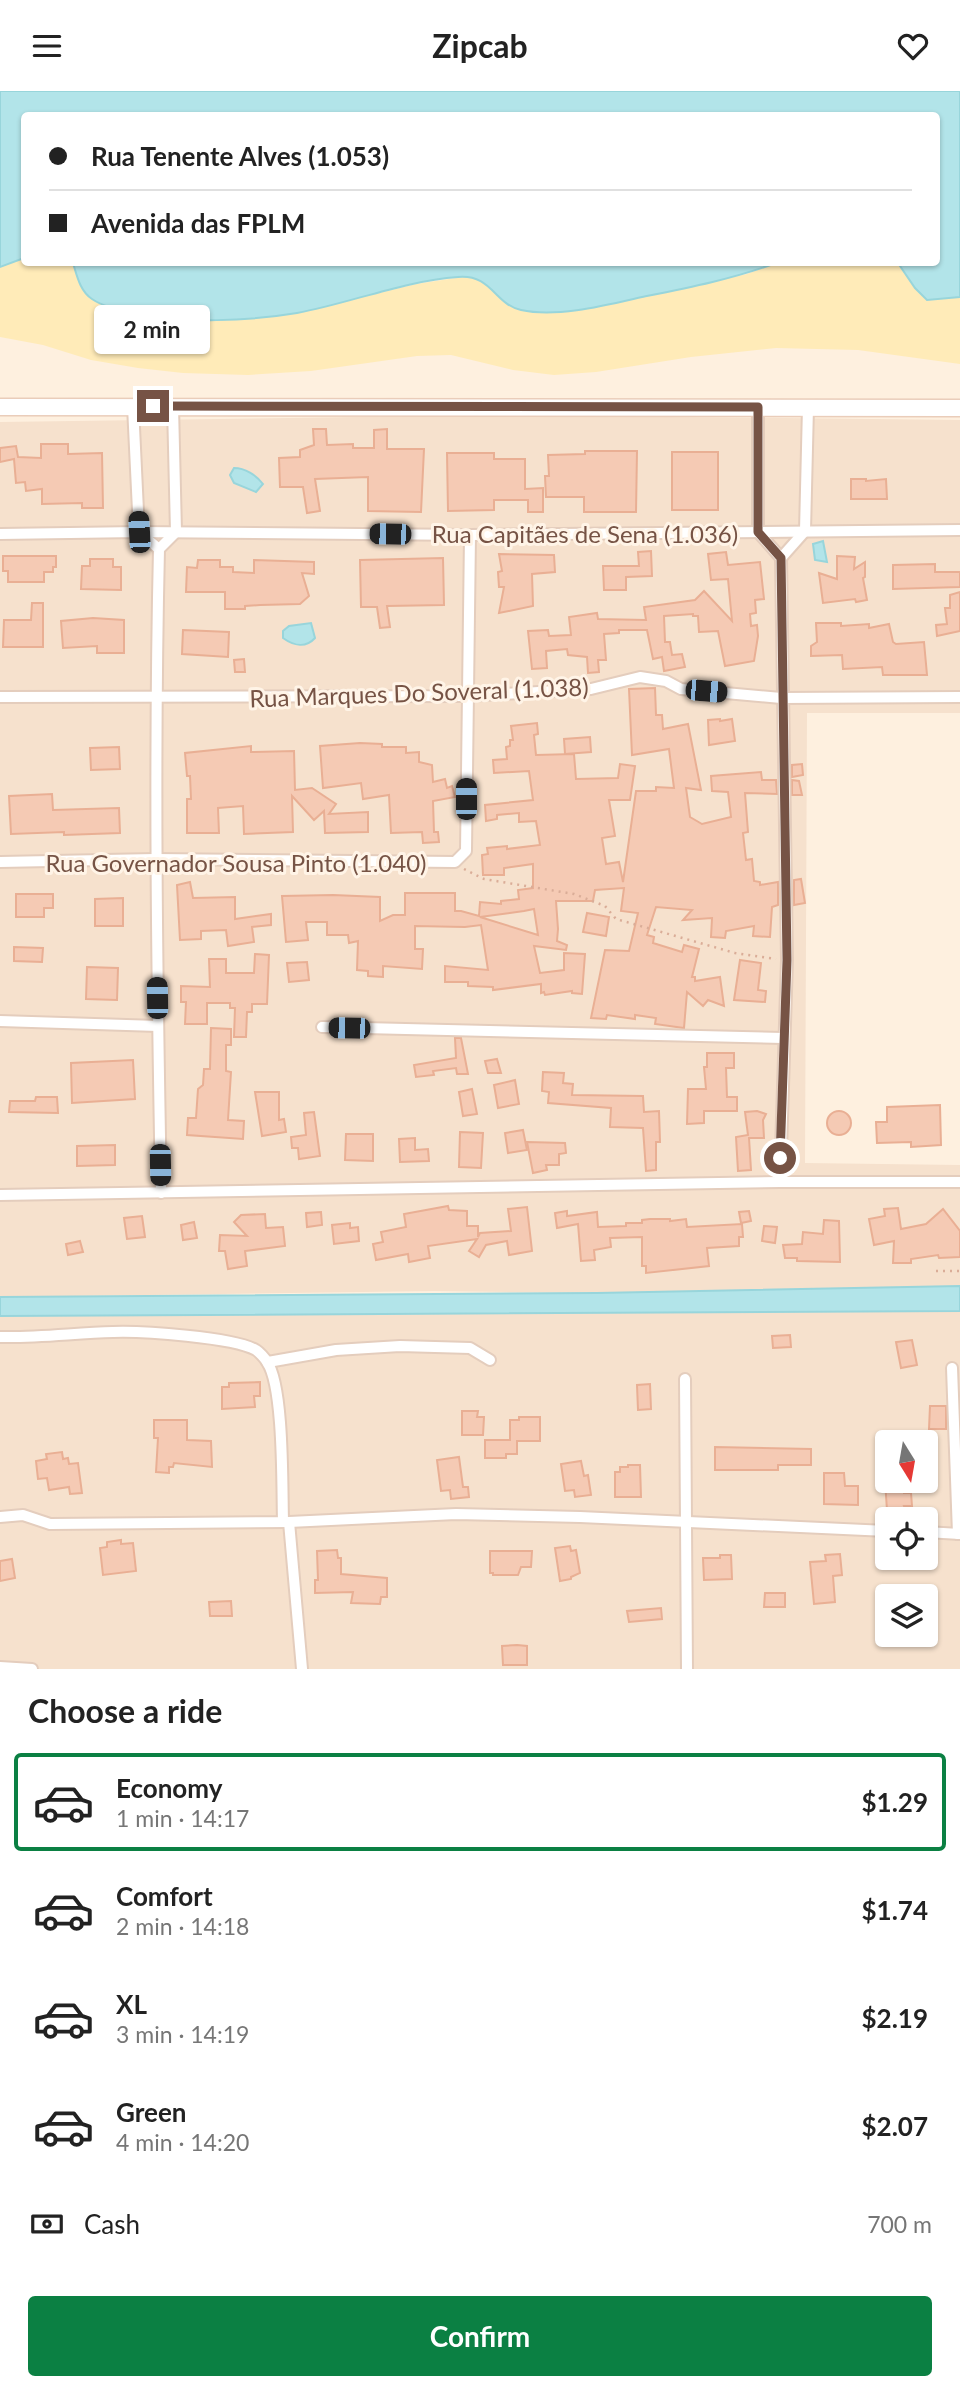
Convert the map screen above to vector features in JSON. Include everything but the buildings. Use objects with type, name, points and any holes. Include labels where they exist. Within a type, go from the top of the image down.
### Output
[{"type":"street","points":[[133,406],[139,532],[159,549]]},
{"type":"street","points":[[161,1193],[155,859],[156,697],[159,549],[176,532],[173,406]]},
{"type":"street","points":[[0,407],[960,408]]},
{"type":"street","points":[[758,407],[758,532],[781,558],[787,960],[780,1182]]},
{"type":"street","points":[[781,558],[805,531],[808,407]]},
{"type":"street","name":"Rua Capitães de Sena (1.036)","points":[[0,534],[176,532],[470,535],[960,530]]},
{"type":"street","points":[[467,695],[470,535]]},
{"type":"street","name":"Rua Marques Do Soveral (1.038)","points":[[0,697],[467,695],[592,689],[640,677],[666,681],[681,689],[781,698],[960,697]]},
{"type":"street","name":"Rua Governador Sousa Pinto (1.040)","points":[[0,862],[155,859],[455,862],[466,851],[467,695]]},
{"type":"street","points":[[0,1021],[158,1026]]},
{"type":"street","points":[[322,1027],[783,1038]]},
{"type":"street","points":[[0,1195],[780,1182],[960,1182]]},
{"type":"street","points":[[0,1337],[115,1332],[183,1336],[233,1343],[257,1350],[268,1362],[275,1380],[278,1403],[286,1521],[302,1669]]},
{"type":"street","points":[[268,1362],[336,1350],[400,1346],[470,1348],[490,1360]]},
{"type":"street","points":[[938,1533],[959,1534],[952,1369]]},
{"type":"street","points":[[685,1379],[687,1669]]},
{"type":"street","points":[[0,1517],[23,1515],[50,1524],[286,1521],[456,1514],[875,1530]]},
{"type":"street","points":[[0,1667],[33,1669]]},
{"type":"path","points":[[455,862],[469,873],[484,879],[574,894],[605,906],[616,919],[735,953],[787,960]]},
{"type":"path","points":[[936,1271],[960,1271]]},
{"type":"shaded area","points":[[495,415],[960,420],[960,713],[807,713],[805,1163],[960,1165],[960,1286],[597,1293],[434,1291],[0,1297],[0,422]]},
{"type":"shaded area","points":[[960,1311],[960,1669],[0,1669],[0,1316]]},
{"type":"sand","points":[[21,259],[21,266],[74,266],[81,286],[164,319],[219,319],[296,313],[416,284],[469,276],[487,284],[509,305],[532,311],[559,311],[604,305],[747,274],[768,266],[900,266],[921,294],[935,299],[960,297],[960,364],[858,350],[776,348],[554,375],[513,370],[451,355],[417,356],[311,371],[248,375],[183,373],[91,360],[43,345],[0,337],[0,267]]},
{"type":"water","points":[[0,91],[960,91],[960,297],[927,300],[900,266],[940,266],[940,112],[21,112],[21,259],[0,267]]},
{"type":"water","points":[[74,266],[767,266],[710,283],[566,312],[521,310],[512,307],[478,280],[458,277],[417,283],[297,313],[259,318],[176,319],[103,305],[92,299],[80,283]]},
{"type":"water","points":[[234,468],[250,473],[263,484],[256,492],[234,483],[230,475]]},
{"type":"water","points":[[823,541],[827,562],[815,560],[813,544]]},
{"type":"water","points":[[311,623],[315,638],[308,643],[291,643],[283,638],[283,631],[289,626]]},
{"type":"water","points":[[960,1286],[960,1311],[0,1316],[0,1297],[597,1293]]},
{"type":"route","points":[[153,406],[758,407],[758,532],[781,558],[787,960],[780,1158]]}]
